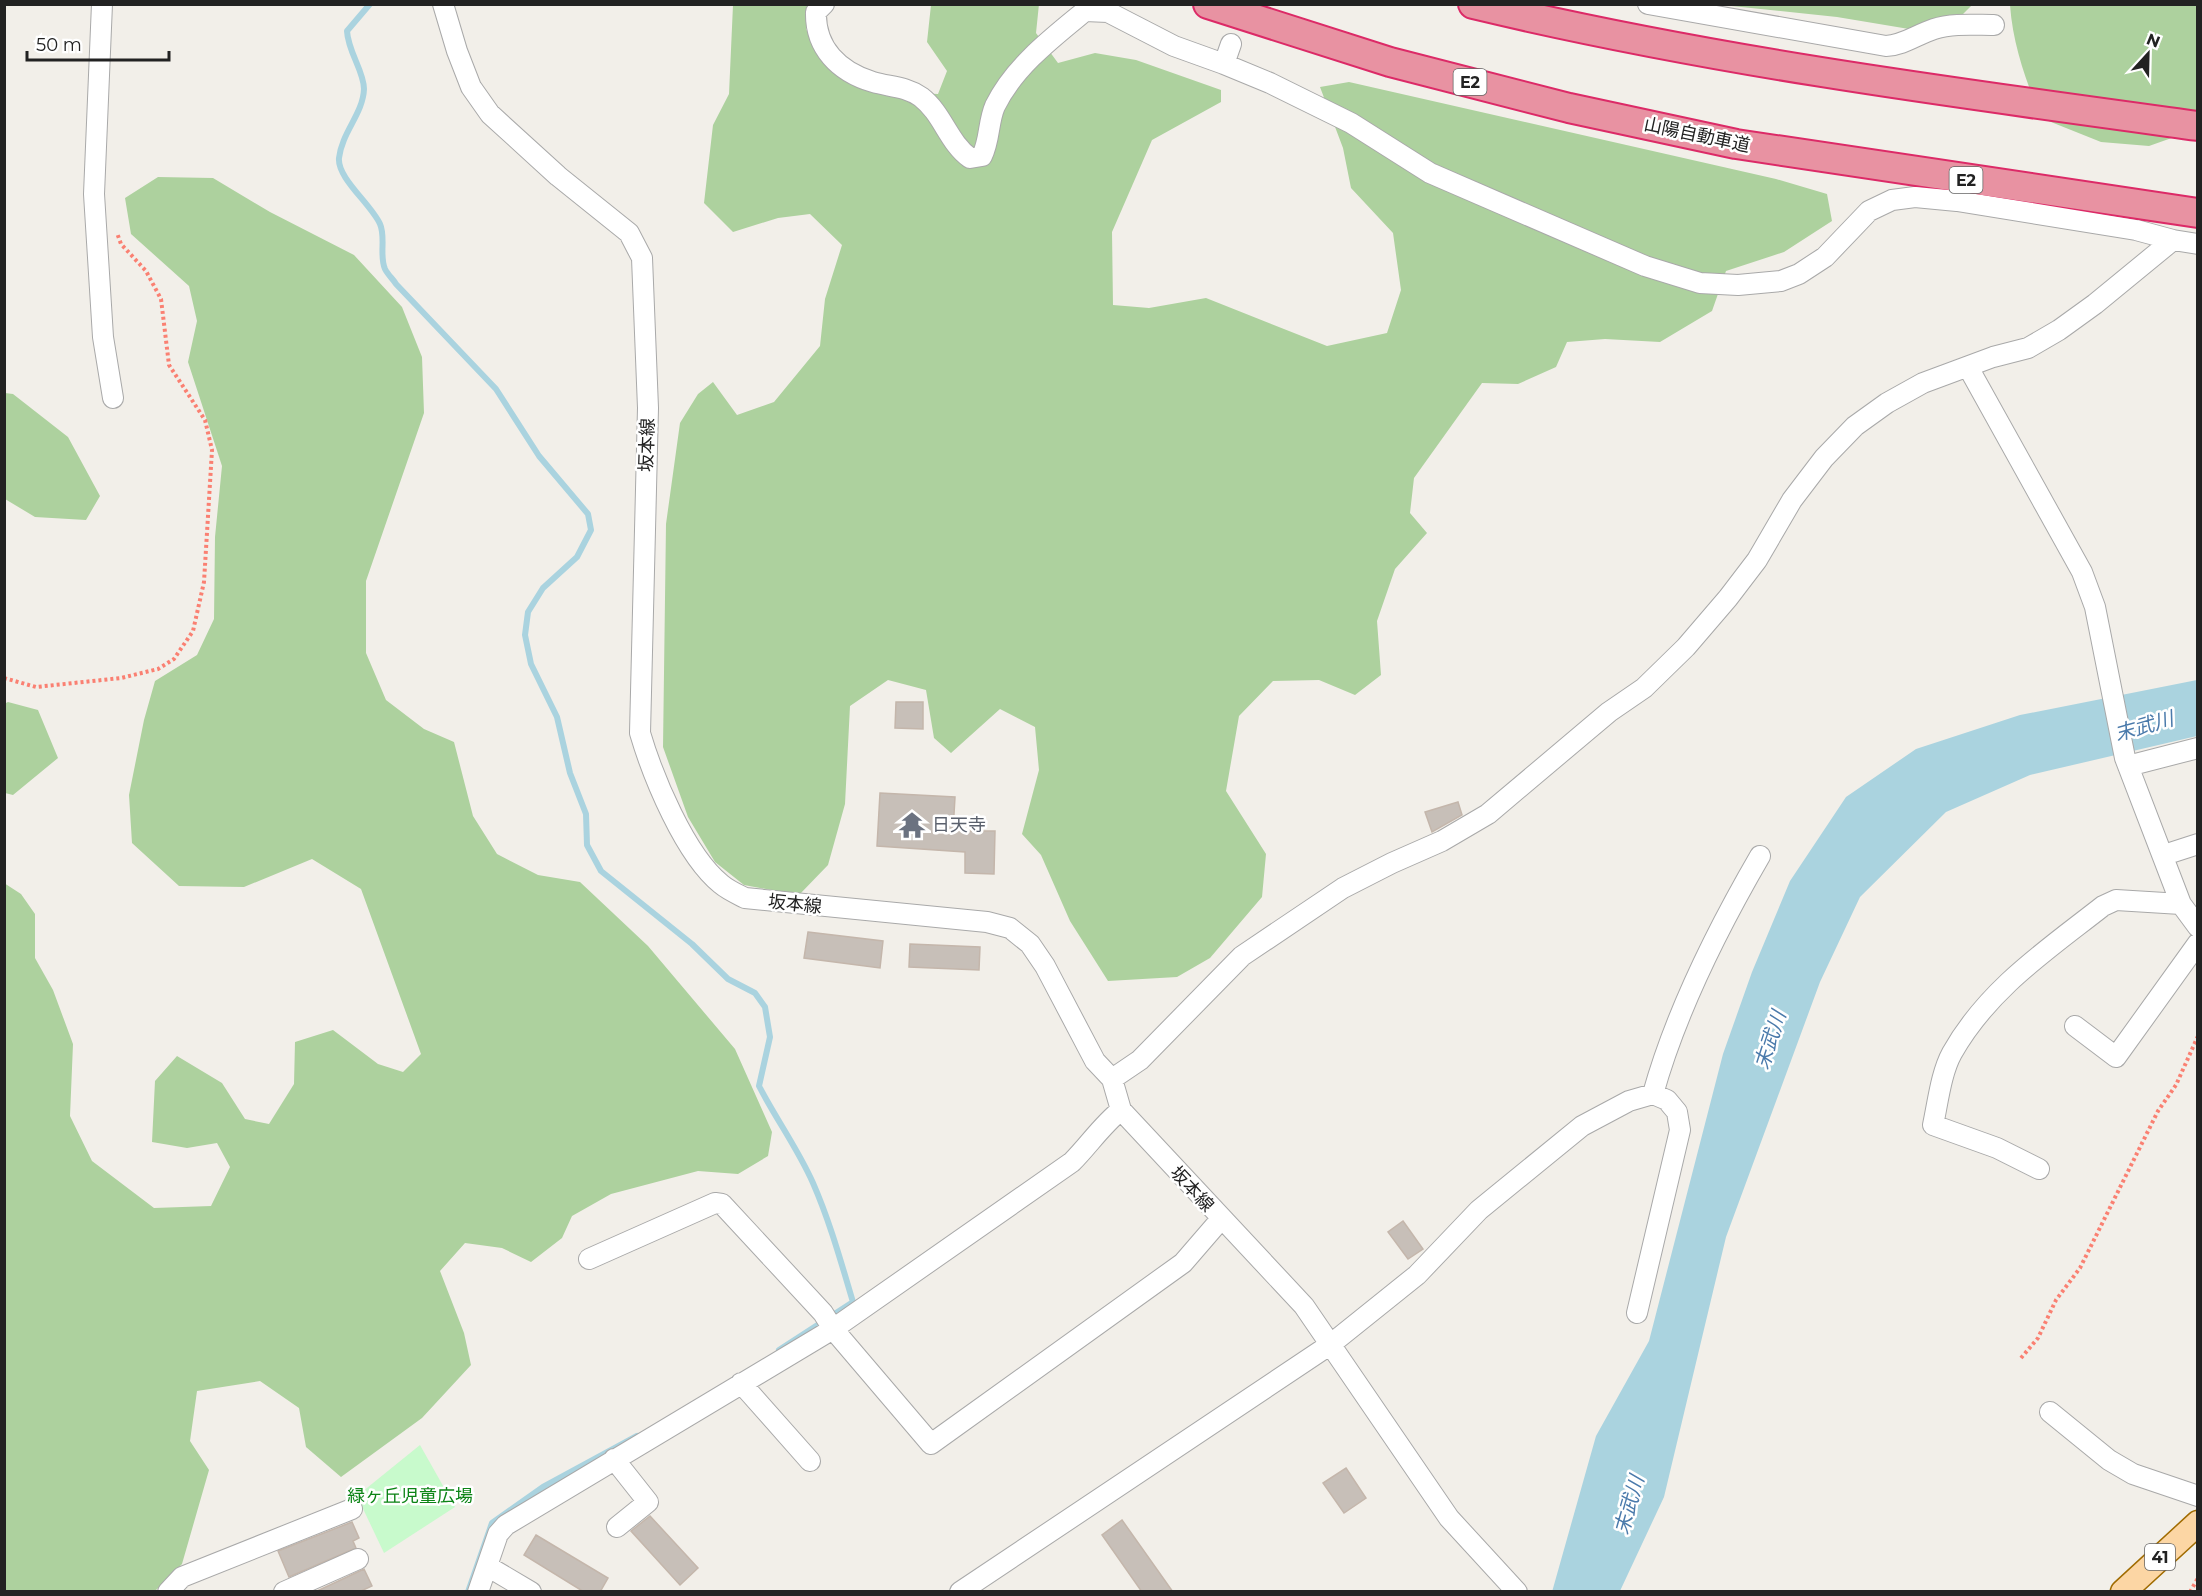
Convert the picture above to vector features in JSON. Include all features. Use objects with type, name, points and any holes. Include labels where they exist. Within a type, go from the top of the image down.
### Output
[{"type":"highway","name":"山陽自動車道","points":[[1208,4],[1390,62],[1569,108],[1736,144],[2198,213]]},
{"type":"highway","points":[[1473,4],[1582,30],[1813,70],[2198,126]]},
{"type":"main road","name":"41","points":[[2123,1592],[2198,1523]]},
{"type":"street","points":[[102,4],[94,194],[103,337],[113,398]]},
{"type":"street","name":"坂本線","points":[[443,4],[471,87],[490,114],[558,176],[628,233],[642,258],[648,408],[640,733],[647,759],[677,822],[704,867],[721,885],[745,898],[987,922],[1010,928],[1030,944],[1045,966],[1095,1061],[1112,1079],[1121,1110],[1304,1306],[1449,1518],[1516,1592]]},
{"type":"street","points":[[824,4],[816,12],[816,28],[826,52],[847,71],[874,82],[899,86],[921,98],[941,117],[959,150],[970,158],[982,156],[988,143],[994,108],[1011,78],[1085,11],[1108,12],[1174,46],[1270,83],[1350,123],[1430,173],[1645,266],[1700,283],[1738,285],[1781,281],[1799,274],[1825,257],[1869,211],[1892,200],[1916,197],[1957,201],[2136,230],[2198,244]]},
{"type":"street","points":[[1648,4],[1886,46],[1899,46],[1934,29],[1957,25],[1994,25]]},
{"type":"street","points":[[1224,64],[1231,44]]},
{"type":"street","points":[[1112,1079],[1140,1060],[1242,956],[1343,888],[1392,862],[1442,841],[1488,814],[1609,712],[1635,695],[1686,647],[1728,598],[1757,560],[1799,492],[1824,458],[1855,426],[1887,403],[1923,383],[2028,348],[2059,330],[2095,304],[2173,240]]},
{"type":"street","points":[[1968,367],[2082,572],[2095,607],[2127,762],[2181,904],[2198,927]]},
{"type":"street","points":[[2127,762],[2198,748]]},
{"type":"street","points":[[2164,855],[2198,844]]},
{"type":"street","points":[[1653,1094],[1660,1068],[1686,1004],[1728,913],[1760,856]]},
{"type":"street","points":[[2039,1169],[1997,1148],[1934,1125],[1951,1055],[1986,1005],[2007,981],[2103,906],[2116,900],[2181,904]]},
{"type":"street","points":[[2074,1026],[2116,1057],[2198,943]]},
{"type":"street","points":[[960,1592],[1331,1344],[1416,1275],[1479,1210],[1582,1126],[1629,1101],[1653,1094],[1667,1100],[1677,1112],[1680,1130],[1637,1312]]},
{"type":"street","points":[[478,1592],[498,1534],[506,1525],[741,1383],[829,1322],[1072,1162],[1090,1144],[1108,1120],[1121,1110]]},
{"type":"street","points":[[589,1259],[715,1203],[722,1204],[829,1322],[931,1444],[1183,1263],[1221,1219]]},
{"type":"street","points":[[741,1383],[810,1461]]},
{"type":"street","points":[[2050,1412],[2109,1460],[2133,1474],[2198,1496]]},
{"type":"street","points":[[614,1459],[648,1502],[617,1527]]},
{"type":"street","points":[[168,1592],[182,1576],[352,1509]]},
{"type":"street","points":[[284,1592],[358,1559]]},
{"type":"street","points":[[487,1566],[531,1592]]},
{"type":"path","points":[[4,678],[36,687],[121,678],[158,669],[174,659],[193,631],[204,582],[212,450],[205,420],[169,365],[161,299],[146,272],[121,244],[114,226]]},
{"type":"path","points":[[2021,1358],[2038,1338],[2056,1300],[2080,1268],[2158,1111],[2176,1085],[2198,1036]]},
{"type":"path","points":[[2190,1592],[2198,1578]]},
{"type":"green space","points":[[1039,4],[1036,33],[1058,63],[1095,53],[1136,60],[1221,90],[1221,102],[1152,140],[1112,232],[1113,305],[1149,308],[1206,298],[1327,346],[1387,333],[1401,290],[1393,233],[1351,188],[1343,148],[1320,87],[1349,82],[1776,179],[1827,194],[1832,221],[1784,252],[1726,271],[1712,311],[1660,342],[1605,339],[1567,342],[1556,367],[1518,384],[1482,383],[1414,478],[1410,513],[1427,533],[1395,569],[1377,621],[1381,675],[1355,695],[1319,680],[1273,681],[1239,716],[1226,791],[1266,854],[1262,897],[1210,958],[1177,977],[1108,981],[1070,921],[1041,855],[1022,834],[1039,770],[1035,727],[1000,709],[951,753],[934,738],[926,690],[888,680],[850,706],[845,804],[828,865],[799,895],[744,885],[715,862],[688,817],[663,747],[666,524],[680,423],[698,394],[713,382],[737,415],[774,402],[820,346],[825,299],[842,245],[810,214],[778,218],[733,232],[704,203],[713,125],[729,94],[733,5],[815,5],[806,29],[824,62],[897,92],[938,94],[947,71],[927,42],[931,5]]},
{"type":"green space","points":[[1722,5],[1972,5],[1962,15],[1915,30],[1837,17]]},
{"type":"green space","points":[[2010,5],[2197,5],[2197,129],[2149,146],[2101,142],[2041,118],[2017,49]]},
{"type":"green space","points":[[158,177],[213,178],[270,212],[354,255],[402,307],[422,357],[424,413],[366,581],[366,653],[386,700],[424,729],[454,742],[473,816],[497,854],[538,875],[580,882],[648,946],[735,1049],[772,1132],[768,1156],[738,1174],[698,1171],[611,1194],[572,1216],[562,1238],[531,1262],[502,1248],[465,1243],[440,1271],[464,1333],[471,1365],[422,1418],[341,1477],[306,1447],[299,1408],[260,1381],[197,1391],[190,1441],[209,1470],[182,1564],[155,1591],[5,1591],[4,883],[21,894],[35,914],[35,958],[53,990],[73,1044],[70,1116],[92,1161],[154,1208],[211,1206],[230,1167],[217,1143],[187,1148],[152,1142],[155,1081],[177,1056],[222,1083],[245,1119],[269,1124],[294,1084],[295,1042],[333,1030],[378,1064],[403,1072],[421,1054],[361,889],[312,859],[244,887],[179,886],[132,843],[129,795],[144,720],[155,681],[197,655],[214,619],[215,537],[222,466],[188,362],[197,321],[189,286],[131,234],[125,198]]},
{"type":"green space","points":[[5,393],[13,394],[68,437],[100,496],[86,520],[35,517],[5,499]]},
{"type":"green space","points":[[8,702],[38,710],[58,758],[13,795],[5,793],[4,704]]},
{"type":"green space","name":"緑ヶ丘児童広場","points":[[420,1445],[455,1507],[384,1553],[357,1496]]},
{"type":"water","name":"末武川","points":[[2197,680],[2197,736],[2030,775],[1946,812],[1860,897],[1820,982],[1726,1237],[1664,1497],[1620,1591],[1552,1592],[1596,1436],[1649,1341],[1723,1054],[1752,972],[1790,881],[1846,797],[1916,749],[2020,715]]},
{"type":"building","points":[[896,702],[923,702],[923,729],[895,728]]},
{"type":"building","points":[[880,793],[955,797],[953,831],[995,831],[994,874],[965,873],[965,852],[877,846]]},
{"type":"building","points":[[1458,802],[1462,815],[1432,832],[1425,812]]},
{"type":"building","points":[[808,932],[883,941],[880,968],[804,958]]},
{"type":"building","points":[[910,944],[980,947],[979,970],[909,967]]},
{"type":"building","points":[[1403,1221],[1423,1249],[1408,1259],[1388,1232]]},
{"type":"building","points":[[1346,1468],[1366,1498],[1344,1513],[1323,1483]]},
{"type":"building","points":[[650,1516],[698,1568],[680,1585],[631,1531]]},
{"type":"building","points":[[1122,1520],[1173,1592],[1142,1592],[1102,1535]]},
{"type":"building","points":[[352,1522],[359,1538],[353,1541],[356,1548],[289,1577],[278,1551]]},
{"type":"building","points":[[536,1535],[608,1578],[600,1592],[584,1592],[524,1555]]},
{"type":"building","points":[[364,1569],[372,1586],[359,1592],[315,1592]]},
{"type":"waterway","points":[[370,4],[347,31],[364,89],[360,107],[341,149],[339,158],[343,174],[380,224],[385,269],[396,284],[496,389],[539,456],[588,514],[591,530],[577,557],[543,588],[528,612],[525,635],[531,664],[557,717],[570,773],[586,814],[587,845],[601,871],[692,944],[728,979],[755,993],[765,1007],[770,1037],[759,1086],[813,1183],[830,1227],[853,1302],[779,1350]]},
{"type":"waterway","points":[[468,1592],[492,1523],[543,1487],[637,1436]]},
{"type":"place","name":"日天寺","points":[[912,825]]}]
